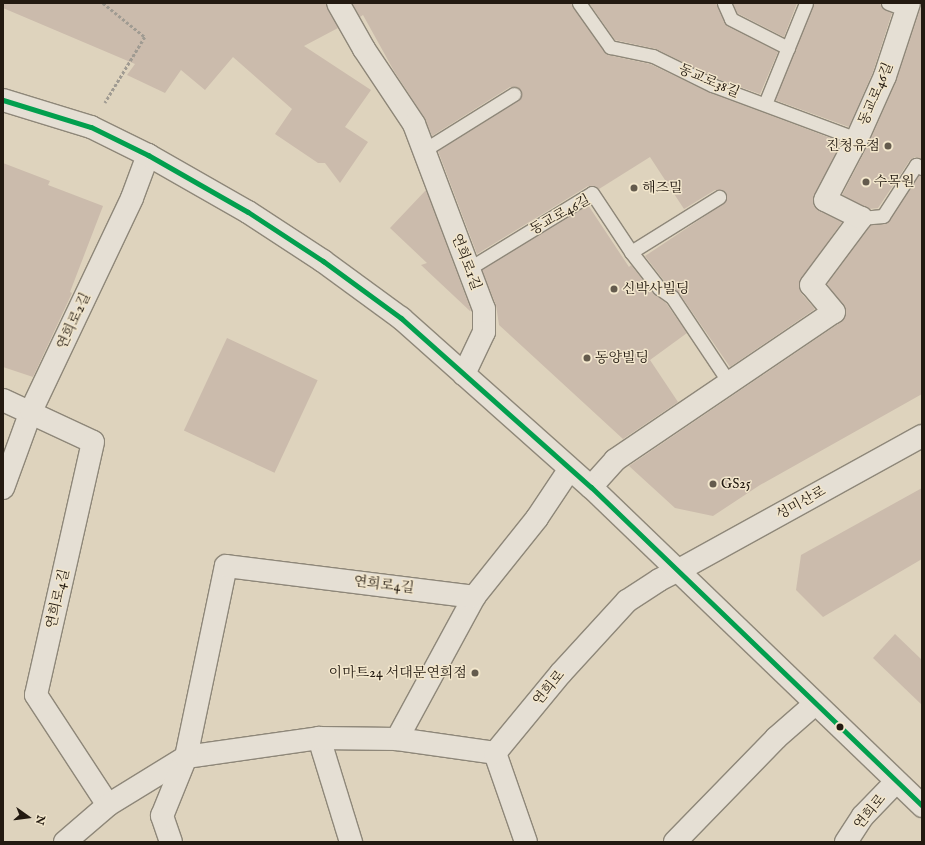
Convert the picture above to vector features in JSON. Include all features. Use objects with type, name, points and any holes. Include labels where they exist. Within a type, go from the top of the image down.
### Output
[{"type":"street","name":"연희로1길","points":[[338,3],[364,49],[414,124],[484,309],[484,332],[464,374]]},
{"type":"street","name":"동교로46길","points":[[861,218],[825,200],[857,139],[885,76],[908,5]]},
{"type":"street","name":"연희로","points":[[3,100],[91,128],[148,155],[248,212],[323,261],[400,318],[591,488],[679,570],[895,783],[922,806]]},
{"type":"street","name":"연희로2길","points":[[3,488],[31,411],[132,198],[148,155]]},
{"type":"street","points":[[591,488],[615,460],[730,384],[834,312],[811,285],[861,218]]},
{"type":"street","points":[[3,400],[31,411]]},
{"type":"street","name":"연희로4길","points":[[31,411],[93,442],[36,695],[108,805]]},
{"type":"street","name":"성미산로","points":[[679,570],[922,436]]},
{"type":"street","points":[[397,739],[474,596],[537,518],[569,470]]},
{"type":"street","name":"연희로4길","points":[[171,842],[162,816],[186,757],[226,566],[474,596]]},
{"type":"street","name":"연희로","points":[[495,753],[561,673],[627,601],[659,580],[679,570]]},
{"type":"street","points":[[675,842],[776,738],[815,704]]},
{"type":"street","points":[[65,842],[108,805],[186,757],[319,738],[397,739],[495,753],[526,842]]},
{"type":"street","points":[[319,738],[351,842]]},
{"type":"street","name":"연희로","points":[[846,842],[863,816],[895,783]]},
{"type":"lane","name":"동교로38길","points":[[579,3],[610,47],[653,56],[712,85],[857,139]]},
{"type":"lane","points":[[724,3],[731,19],[788,48]]},
{"type":"lane","points":[[765,104],[806,3]]},
{"type":"lane","points":[[424,150],[514,94]]},
{"type":"lane","points":[[861,218],[884,216],[916,165],[922,168]]},
{"type":"lane","name":"동교로46길","points":[[468,270],[592,194],[630,252],[659,288],[672,298],[730,384]]},
{"type":"lane","points":[[630,252],[720,197]]},
{"type":"path","points":[[91,128],[117,80],[145,37],[103,3]]},
{"type":"building","points":[[3,3],[326,3],[338,28],[304,46],[371,90],[345,127],[368,142],[340,183],[325,163],[318,163],[275,134],[292,109],[233,57],[205,90],[181,70],[165,93],[127,75],[135,64],[3,8]]},
{"type":"building","points":[[352,3],[571,3],[608,55],[650,64],[709,92],[841,142],[813,200],[819,211],[842,222],[799,283],[801,293],[815,309],[730,367],[679,293],[665,282],[645,256],[723,204],[726,200],[726,193],[722,190],[715,190],[684,209],[650,157],[599,189],[595,186],[588,186],[477,254],[438,151],[518,101],[521,97],[521,90],[517,87],[510,87],[432,136],[424,117],[394,71],[363,15],[360,17]]},
{"type":"building","points":[[589,3],[716,3],[727,26],[778,52],[760,94],[715,78],[656,49],[615,40]]},
{"type":"building","points":[[733,3],[797,3],[784,37],[737,13]]},
{"type":"building","points":[[814,3],[880,3],[882,8],[892,13],[873,72],[849,127],[775,100]]},
{"type":"building","points":[[922,3],[922,159],[915,157],[910,160],[878,208],[869,209],[842,195],[868,145],[896,81]]},
{"type":"building","points":[[3,163],[50,181],[48,185],[103,206],[70,292],[72,293],[33,377],[3,367]]},
{"type":"building","points":[[919,175],[922,176],[922,394],[760,485],[713,516],[675,508],[629,466],[841,322],[846,310],[827,284],[871,225],[884,224],[890,220]]},
{"type":"building","points":[[426,190],[471,310],[470,311],[421,265],[427,263],[390,228]]},
{"type":"building","points":[[588,205],[629,267],[631,265],[653,293],[666,303],[687,333],[650,360],[678,402],[623,439],[499,325],[496,305],[482,270]]},
{"type":"building","points":[[227,338],[318,380],[275,473],[184,430]]},
{"type":"building","points":[[922,488],[922,559],[823,617],[796,590],[801,555]]},
{"type":"building","points":[[895,634],[922,660],[922,705],[873,658]]},
{"type":"transit line","points":[[3,100],[91,127],[148,155],[248,212],[323,261],[401,318],[591,487],[922,806]]},
{"type":"place","name":"진청유점","points":[[888,146]]},
{"type":"place","name":"수목원","points":[[866,182]]},
{"type":"place","name":"해즈밀","points":[[634,188]]},
{"type":"place","name":"신박사빌딩","points":[[614,289]]},
{"type":"place","name":"동양빌딩","points":[[587,358]]},
{"type":"place","name":"GS25","points":[[713,484]]},
{"type":"place","name":"이마트24 서대문연희점","points":[[475,673]]}]
